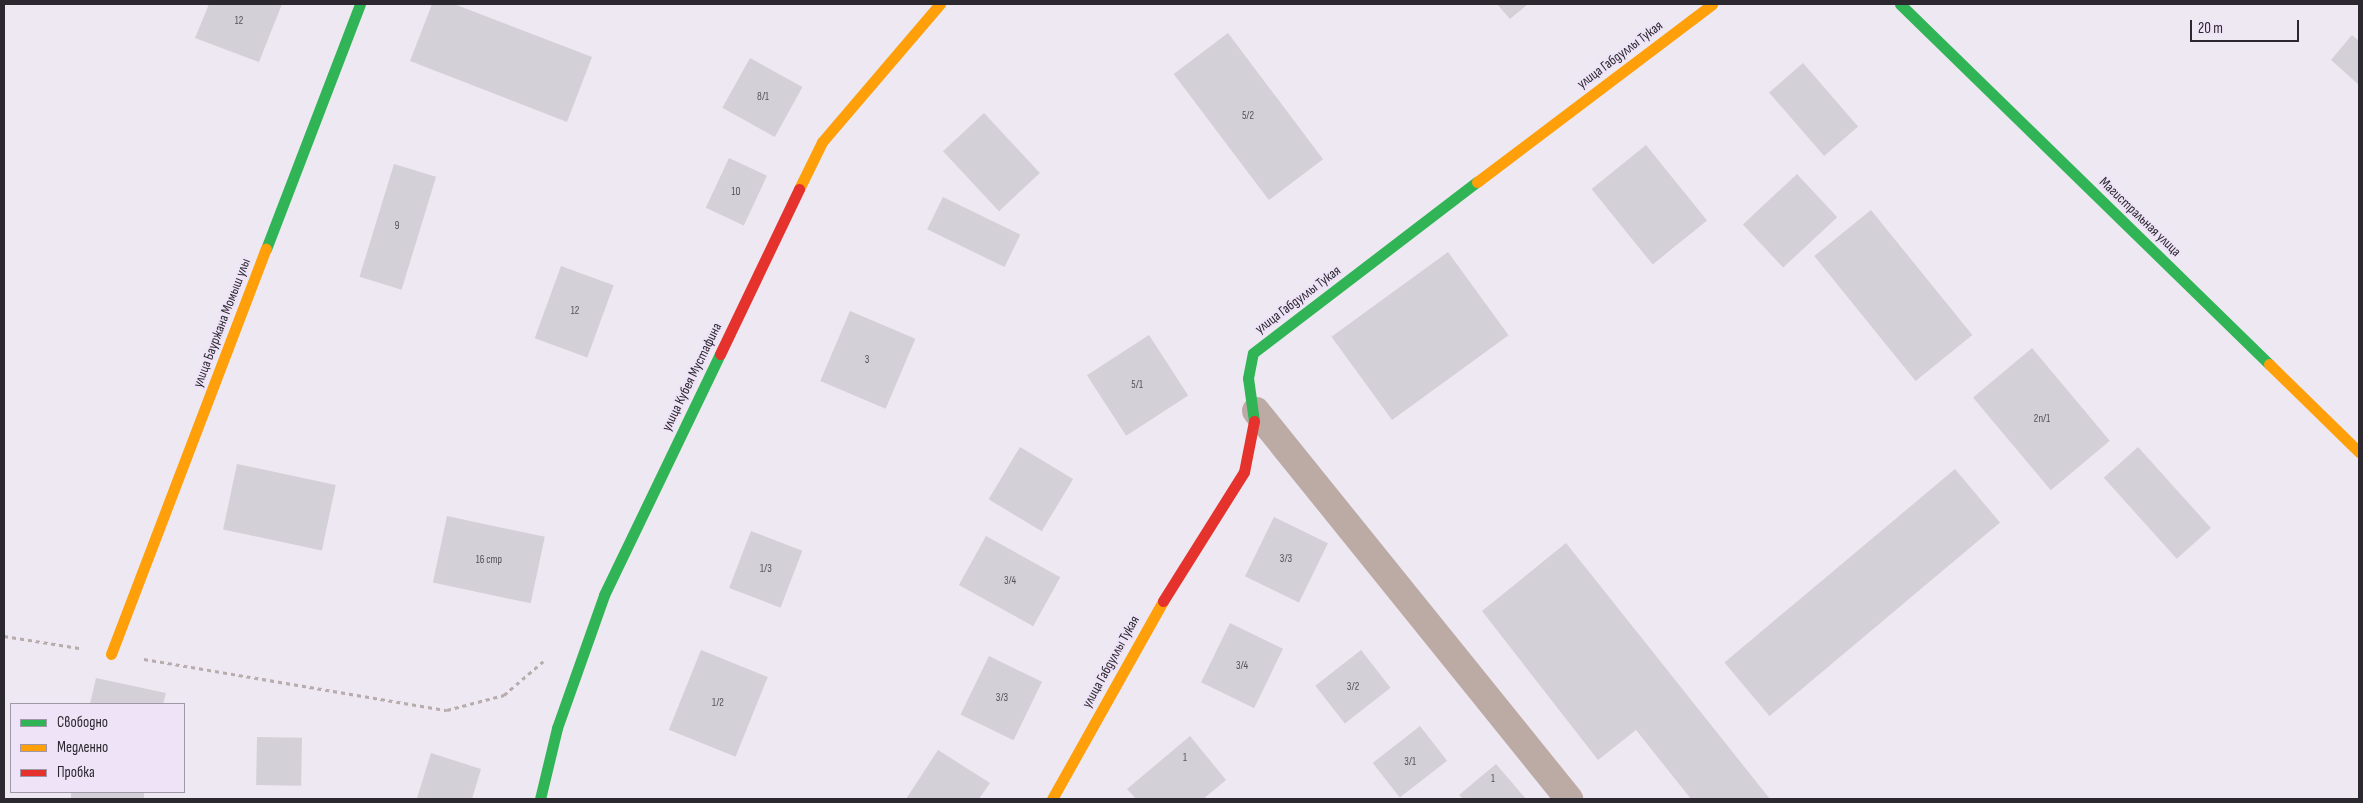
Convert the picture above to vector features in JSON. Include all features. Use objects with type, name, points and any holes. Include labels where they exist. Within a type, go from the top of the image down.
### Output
[{"type":"street","name":"улица Бауржана Момыш улы","points":[[111,654],[360,4]]},
{"type":"street","name":"улица Кубея Мустафина","points":[[540,799],[557,728],[604,595],[822,142],[940,4]]},
{"type":"street","name":"улица Габдуллы Тукая","points":[[1052,799],[1146,629],[1244,472],[1256,411],[1248,378],[1253,353],[1712,4]]},
{"type":"street","name":"Магистральная улица","points":[[1900,4],[2359,452]]},
{"type":"street","points":[[1256,411],[1569,799]]},
{"type":"path","points":[[4,636],[447,710],[504,695],[554,651]]},
{"type":"building","points":[[209,4],[282,4],[259,62],[195,38]]},
{"type":"building","points":[[432,4],[454,4],[592,57],[567,122],[410,61]]},
{"type":"building","points":[[1497,4],[1528,4],[1510,19]]},
{"type":"building","points":[[1228,33],[1323,159],[1269,200],[1174,74]]},
{"type":"building","points":[[2352,35],[2359,41],[2359,85],[2331,60]]},
{"type":"building","points":[[750,58],[802,87],[775,137],[722,108]]},
{"type":"building","points":[[1803,63],[1858,126],[1824,156],[1769,93]]},
{"type":"building","points":[[984,113],[1040,173],[999,211],[943,151]]},
{"type":"building","points":[[1646,145],[1707,220],[1653,264],[1592,189]]},
{"type":"building","points":[[729,158],[767,176],[744,226],[706,208]]},
{"type":"building","points":[[394,164],[436,177],[402,290],[360,277]]},
{"type":"building","points":[[1797,174],[1837,217],[1783,268],[1743,224]]},
{"type":"building","points":[[943,197],[1020,235],[1005,267],[927,229]]},
{"type":"building","points":[[1871,210],[1972,335],[1916,381],[1814,256]]},
{"type":"building","points":[[1448,252],[1509,335],[1392,420],[1332,337]]},
{"type":"building","points":[[561,266],[614,285],[587,358],[535,338]]},
{"type":"building","points":[[850,311],[915,339],[886,409],[820,381]]},
{"type":"building","points":[[1149,335],[1188,395],[1126,436],[1087,375]]},
{"type":"building","points":[[2032,348],[2110,441],[2051,490],[1973,397]]},
{"type":"building","points":[[1020,447],[1073,479],[1042,531],[989,499]]},
{"type":"building","points":[[2138,447],[2211,528],[2177,559],[2104,478]]},
{"type":"building","points":[[237,464],[336,485],[322,551],[223,530]]},
{"type":"building","points":[[1955,469],[2000,523],[1769,716],[1724,662]]},
{"type":"building","points":[[447,516],[545,537],[531,603],[433,583]]},
{"type":"building","points":[[1274,517],[1328,543],[1299,603],[1245,576]]},
{"type":"building","points":[[751,531],[802,551],[780,608],[729,588]]},
{"type":"building","points":[[986,536],[1060,577],[1033,626],[959,585]]},
{"type":"building","points":[[1566,543],[1770,799],[1691,799],[1636,730],[1598,760],[1482,611]]},
{"type":"building","points":[[1230,623],[1283,649],[1254,708],[1201,682]]},
{"type":"building","points":[[701,650],[768,677],[736,757],[669,730]]},
{"type":"building","points":[[1361,650],[1391,688],[1345,724],[1315,686]]},
{"type":"building","points":[[989,656],[1042,682],[1014,740],[961,714]]},
{"type":"building","points":[[96,678],[166,693],[163,703],[90,703]]},
{"type":"building","points":[[1420,726],[1447,761],[1400,798],[1373,763]]},
{"type":"building","points":[[1190,736],[1226,780],[1203,799],[1136,799],[1127,789]]},
{"type":"building","points":[[257,737],[302,738],[301,786],[256,785]]},
{"type":"building","points":[[938,750],[990,783],[979,799],[906,799]]},
{"type":"building","points":[[431,753],[481,769],[472,799],[417,798]]},
{"type":"building","points":[[1496,764],[1526,799],[1463,799],[1459,795]]},
{"type":"building","points":[[71,793],[144,793],[144,799],[71,799]]},
{"type":"traffic: fast","points":[[266,249],[360,4]]},
{"type":"traffic: fast","points":[[1900,4],[2269,364]]},
{"type":"traffic: fast","points":[[1254,421],[1248,378],[1253,353],[1477,182]]},
{"type":"traffic: fast","points":[[540,799],[557,728],[604,595],[720,354]]},
{"type":"traffic: slow","points":[[799,189],[822,142],[940,4]]},
{"type":"traffic: slow","points":[[1477,182],[1712,4]]},
{"type":"traffic: slow","points":[[111,654],[266,249]]},
{"type":"traffic: slow","points":[[2269,364],[2359,452]]},
{"type":"traffic: slow","points":[[1052,799],[1163,601]]},
{"type":"traffic: jam","points":[[720,354],[799,189]]},
{"type":"traffic: jam","points":[[1163,601],[1244,472],[1254,421]]}]
